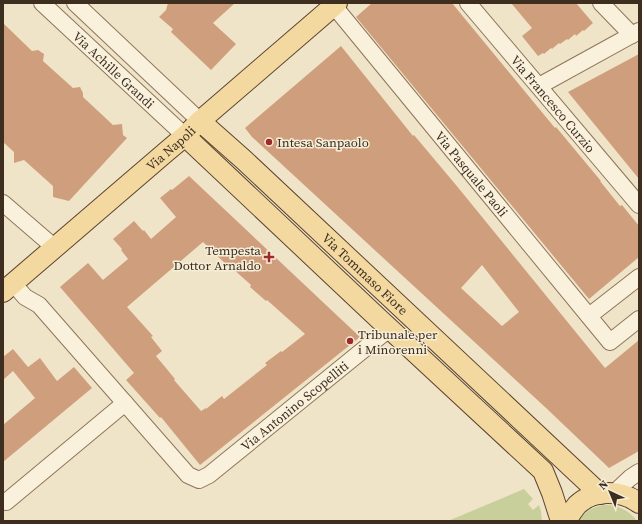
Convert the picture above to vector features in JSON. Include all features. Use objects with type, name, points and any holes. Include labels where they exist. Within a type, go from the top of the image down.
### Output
[{"type":"main road","name":"Via Napoli","points":[[8,287],[185,136],[200,120],[335,4]]},
{"type":"main road","name":"Via Tommaso Fiore","points":[[200,120],[577,473],[607,493]]},
{"type":"main road","name":"Via Tommaso Fiore","points":[[185,136],[542,471],[552,493],[561,521]]},
{"type":"main road","points":[[228,177],[227,168],[230,162],[235,159],[244,160]]},
{"type":"main road","points":[[566,521],[577,506],[588,498],[607,493],[623,495],[639,503]]},
{"type":"street","name":"Via Achille Grandi","points":[[42,3],[185,136]]},
{"type":"street","name":"Via Achille Grandi","points":[[75,3],[200,120]]},
{"type":"street","name":"Via Francesco Curzio","points":[[468,3],[639,205]]},
{"type":"street","points":[[539,86],[635,33],[602,3]]},
{"type":"street","name":"Via Pasquale Paoli","points":[[335,4],[610,342],[639,319]]},
{"type":"street","points":[[3,202],[54,247]]},
{"type":"street","points":[[589,316],[639,277]]},
{"type":"street","points":[[6,502],[125,403],[39,304],[8,287]]},
{"type":"street","name":"Via Antonino Scopelliti","points":[[125,403],[188,475],[199,480],[210,475],[389,329]]},
{"type":"street","points":[[607,493],[639,472]]},
{"type":"green space","points":[[524,489],[533,499],[528,504],[533,510],[539,505],[542,521],[448,521]]},
{"type":"green space","points":[[604,505],[623,509],[637,521],[578,521],[590,510]]},
{"type":"building","points":[[168,3],[235,3],[213,23],[236,44],[211,70],[171,32],[173,29],[159,17],[166,10]]},
{"type":"building","points":[[372,3],[452,3],[555,128],[556,127],[601,181],[620,206],[622,205],[639,226],[639,257],[589,299],[356,17]]},
{"type":"building","points":[[511,3],[576,3],[593,23],[576,36],[575,34],[568,40],[567,39],[560,44],[559,43],[544,54],[543,53],[538,56],[522,36],[532,28]]},
{"type":"building","points":[[3,23],[32,51],[38,50],[44,54],[43,61],[73,88],[80,87],[83,97],[113,125],[122,124],[123,135],[127,138],[69,201],[53,197],[53,186],[24,160],[14,163],[14,152],[3,142]]},
{"type":"building","points":[[341,46],[413,136],[414,135],[456,185],[605,368],[639,340],[639,451],[609,468],[545,407],[252,137],[245,128]],"holes":[[[482,265],[519,312],[502,326],[461,288]]]},
{"type":"building","points":[[639,54],[639,179],[568,92]]},
{"type":"building","points":[[189,176],[360,337],[200,465],[161,417],[160,418],[126,380],[134,373],[60,287],[88,263],[103,280],[128,259],[113,239],[134,221],[151,239],[176,217],[160,198],[171,189],[172,190]],"holes":[[[203,242],[231,269],[232,268],[251,285],[250,287],[305,334],[265,363],[267,365],[224,399],[222,396],[206,409],[201,411],[174,380],[175,379],[156,356],[162,351],[151,337],[153,336],[127,307]]]},
{"type":"building","points":[[13,349],[28,367],[40,358],[57,381],[74,367],[92,388],[3,462],[3,425],[35,398],[13,371],[3,380],[3,357]]},
{"type":"place","name":"Intesa Sanpaolo","points":[[269,142]]},
{"type":"place","name":"Tempesta Dottor Arnaldo","points":[[269,257]]},
{"type":"place","name":"Tribunale per i Minorenni","points":[[350,341]]}]
